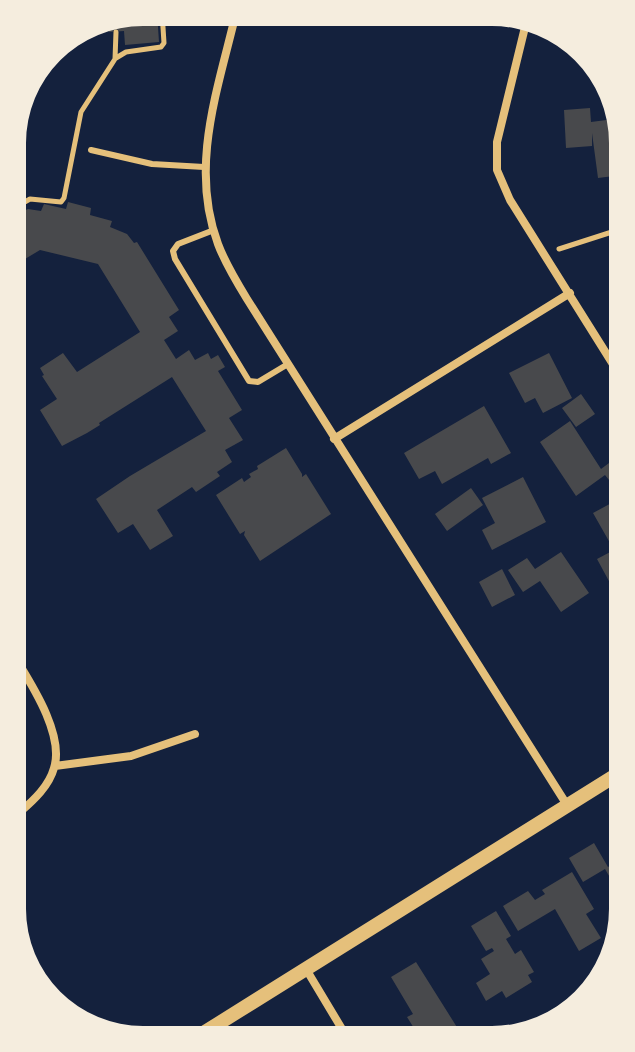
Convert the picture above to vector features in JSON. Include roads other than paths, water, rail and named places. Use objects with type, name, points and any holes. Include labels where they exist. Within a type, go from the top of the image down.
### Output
[{"type":"street","points":[[233,26],[211,120],[204,167],[214,230],[229,268],[567,805]]},
{"type":"street","points":[[524,30],[497,142],[497,170],[510,200],[609,357]]},
{"type":"street","points":[[334,439],[570,293]]},
{"type":"street","points":[[26,678],[53,731],[55,766],[37,798],[26,807]]},
{"type":"street","points":[[55,766],[131,756],[195,734]]},
{"type":"street","points":[[215,1026],[609,779]]},
{"type":"street","points":[[306,969],[340,1026]]},
{"type":"lane","points":[[91,150],[152,164],[204,167]]},
{"type":"lane","points":[[214,230],[178,244],[173,251],[175,259],[249,381],[258,382],[288,364]]}]
